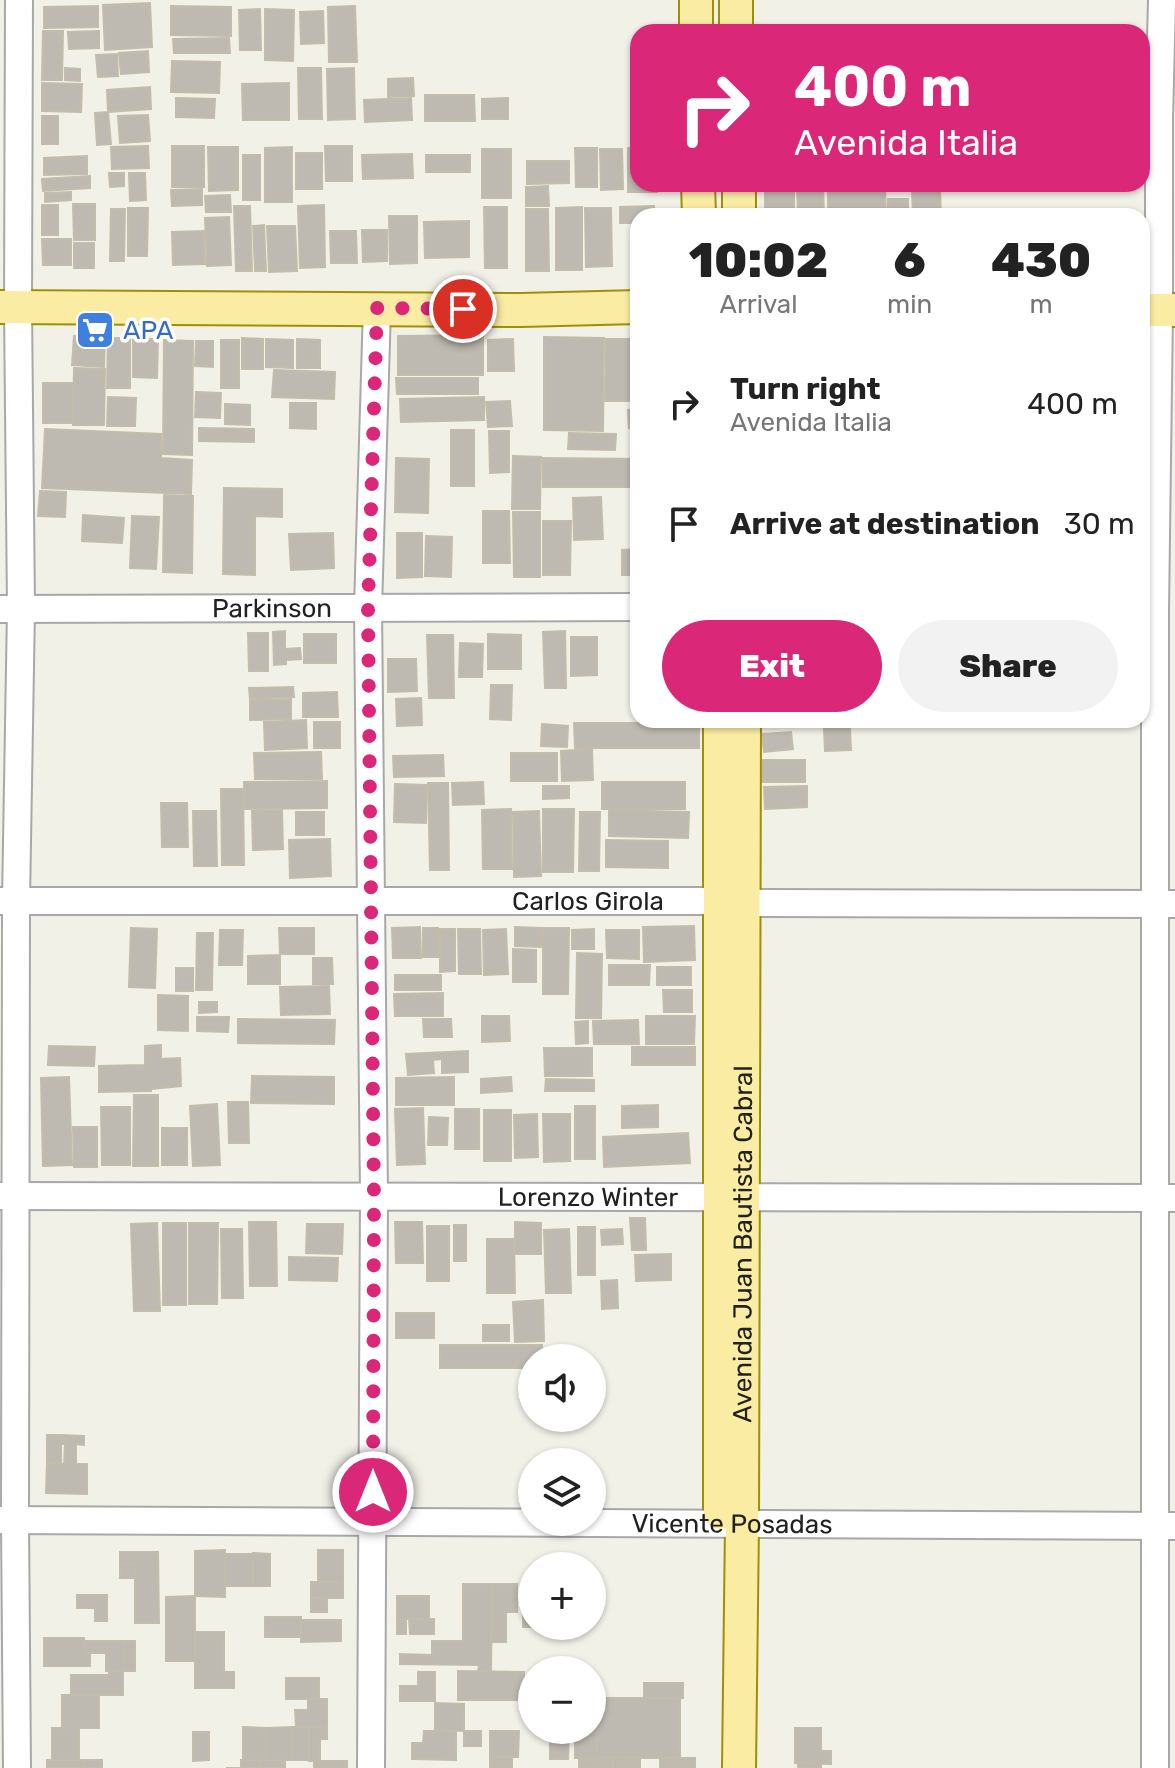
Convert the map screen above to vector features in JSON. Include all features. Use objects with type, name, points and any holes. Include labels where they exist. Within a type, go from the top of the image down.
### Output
[{"type":"main road","points":[[696,0],[696,24]]},
{"type":"main road","points":[[736,0],[736,24]]},
{"type":"main road","points":[[9,307],[521,310],[630,307]]},
{"type":"main road","name":"Avenida Juan Bautista Cabral","points":[[721,728],[732,902]]},
{"type":"main road","name":"Avenida Juan Bautista Cabral","points":[[739,1768],[731,1524],[732,902],[743,728]]},
{"type":"main road","name":"Avenida Juan Bautista Cabral","points":[[720,1768],[731,1524]]},
{"type":"street","points":[[17,1768],[8,1520],[8,901],[11,609],[9,307],[19,0]]},
{"type":"street","points":[[1155,1768],[1165,1526],[1165,904],[1157,611],[1159,310],[1167,120],[1162,0]]},
{"type":"street","points":[[371,1768],[374,1197],[368,608],[377,308]]},
{"type":"street","name":"Parkinson","points":[[11,609],[630,607]]},
{"type":"street","name":"Carlos Girola","points":[[8,901],[1165,904]]},
{"type":"street","name":"Lorenzo Winter","points":[[8,1196],[1165,1198]]},
{"type":"street","name":"Vicente Posadas","points":[[8,1520],[1165,1526]]},
{"type":"shaded area","points":[[0,919],[9,919],[8,1182],[0,1182]]},
{"type":"building","points":[[150,3],[152,47],[105,50],[103,5]]},
{"type":"building","points":[[98,6],[98,27],[44,28],[44,7]]},
{"type":"building","points":[[171,6],[231,7],[231,36],[171,35]]},
{"type":"building","points":[[355,6],[357,62],[329,62],[328,7]]},
{"type":"building","points":[[260,9],[261,50],[240,50],[239,10]]},
{"type":"building","points":[[265,9],[294,10],[293,61],[265,60]]},
{"type":"building","points":[[323,11],[324,43],[301,44],[300,12]]},
{"type":"building","points":[[43,31],[63,31],[62,80],[42,80]]},
{"type":"building","points":[[99,31],[99,48],[69,49],[68,32]]},
{"type":"building","points":[[229,38],[230,53],[174,53],[173,39]]},
{"type":"building","points":[[148,51],[149,72],[121,74],[119,53]]},
{"type":"building","points":[[117,54],[118,76],[98,77],[96,55]]},
{"type":"building","points":[[172,61],[220,62],[219,93],[171,92]]},
{"type":"building","points":[[65,68],[80,69],[80,81],[65,80]]},
{"type":"building","points":[[298,68],[321,68],[322,119],[299,119]]},
{"type":"building","points":[[354,68],[355,119],[328,120],[327,69]]},
{"type":"building","points":[[413,78],[414,96],[388,97],[388,79]]},
{"type":"building","points":[[42,83],[82,84],[81,112],[42,111]]},
{"type":"building","points":[[289,83],[289,120],[243,120],[242,84]]},
{"type":"building","points":[[150,87],[151,109],[108,112],[107,90]]},
{"type":"building","points":[[425,95],[474,95],[475,121],[425,121]]},
{"type":"building","points":[[176,98],[215,99],[214,118],[176,117]]},
{"type":"building","points":[[411,98],[412,120],[365,122],[364,100]]},
{"type":"building","points":[[508,98],[508,119],[482,119],[482,99]]},
{"type":"building","points":[[108,112],[111,144],[97,145],[95,113]]},
{"type":"building","points":[[148,115],[150,141],[120,143],[118,116]]},
{"type":"building","points":[[42,116],[58,116],[58,144],[42,144]]},
{"type":"building","points":[[148,146],[149,168],[112,169],[111,147]]},
{"type":"building","points":[[172,146],[204,146],[204,187],[172,187]]},
{"type":"building","points":[[325,146],[352,146],[352,181],[326,181]]},
{"type":"building","points":[[208,147],[238,147],[238,190],[209,191]]},
{"type":"building","points":[[292,147],[292,202],[265,202],[265,148]]},
{"type":"building","points":[[575,148],[597,148],[597,187],[576,187]]},
{"type":"building","points":[[628,148],[630,148],[630,192]]},
{"type":"building","points":[[482,149],[511,149],[511,198],[482,198]]},
{"type":"building","points":[[600,149],[622,149],[623,189],[601,190]]},
{"type":"building","points":[[296,153],[322,153],[322,189],[296,189]]},
{"type":"building","points":[[412,154],[413,178],[363,179],[362,155]]},
{"type":"building","points":[[243,155],[260,155],[260,200],[243,200]]},
{"type":"building","points":[[426,155],[470,155],[470,172],[426,172]]},
{"type":"building","points":[[87,156],[87,174],[44,175],[44,158]]},
{"type":"building","points":[[527,161],[569,161],[569,183],[527,184]]},
{"type":"building","points":[[109,173],[124,173],[124,186],[110,187]]},
{"type":"building","points":[[129,173],[145,173],[146,200],[130,201]]},
{"type":"building","points":[[90,176],[90,188],[43,191],[42,179]]},
{"type":"building","points":[[548,186],[549,206],[526,206],[526,187]]},
{"type":"building","points":[[202,189],[202,205],[172,206],[171,190]]},
{"type":"building","points":[[71,192],[71,200],[45,202],[45,193]]},
{"type":"building","points":[[765,192],[794,192],[794,208],[765,208]]},
{"type":"building","points":[[797,192],[823,192],[824,208],[798,208]]},
{"type":"building","points":[[828,192],[885,192],[886,208],[828,208]]},
{"type":"building","points":[[912,192],[940,192],[941,208],[913,208]]},
{"type":"building","points":[[230,195],[231,212],[206,212],[205,196]]},
{"type":"building","points":[[888,199],[908,199],[908,208],[888,208]]},
{"type":"building","points":[[73,204],[95,204],[95,240],[74,240]]},
{"type":"building","points":[[42,205],[58,205],[58,235],[42,235]]},
{"type":"building","points":[[324,205],[325,267],[300,268],[298,206]]},
{"type":"building","points":[[234,206],[250,206],[252,271],[236,271]]},
{"type":"building","points":[[484,207],[507,207],[507,268],[485,268]]},
{"type":"building","points":[[582,207],[582,270],[556,270],[556,208]]},
{"type":"building","points":[[620,207],[654,208],[630,208],[630,223],[620,223]]},
{"type":"building","points":[[128,208],[148,208],[147,256],[128,256]]},
{"type":"building","points":[[585,208],[611,208],[612,266],[586,267]]},
{"type":"building","points":[[111,209],[125,209],[124,261],[110,261]]},
{"type":"building","points":[[526,209],[548,209],[549,271],[526,271]]},
{"type":"building","points":[[389,216],[417,216],[417,263],[390,264]]},
{"type":"building","points":[[229,217],[231,265],[207,266],[205,218]]},
{"type":"building","points":[[469,221],[469,257],[425,258],[424,222]]},
{"type":"building","points":[[264,225],[266,271],[255,271],[253,226]]},
{"type":"building","points":[[267,226],[295,226],[297,271],[269,272]]},
{"type":"building","points":[[362,230],[387,230],[387,261],[363,262]]},
{"type":"building","points":[[204,231],[205,264],[173,265],[172,232]]},
{"type":"building","points":[[330,231],[356,231],[357,263],[331,263]]},
{"type":"building","points":[[42,239],[71,239],[71,265],[43,265]]},
{"type":"building","points":[[74,243],[94,243],[94,268],[74,268]]},
{"type":"building","points":[[483,335],[483,375],[398,375],[398,336]]},
{"type":"building","points":[[74,336],[105,337],[104,367],[72,365]]},
{"type":"building","points":[[544,337],[604,338],[603,431],[544,430]]},
{"type":"building","points":[[108,338],[130,338],[130,388],[107,388]]},
{"type":"building","points":[[242,338],[263,339],[263,369],[242,369]]},
{"type":"building","points":[[133,339],[158,339],[157,378],[133,377]]},
{"type":"building","points":[[266,339],[293,340],[293,368],[266,367]]},
{"type":"building","points":[[297,339],[320,340],[320,368],[297,368]]},
{"type":"building","points":[[513,339],[514,371],[488,371],[488,340]]},
{"type":"building","points":[[606,339],[630,339],[630,401],[605,401]]},
{"type":"building","points":[[164,340],[193,341],[192,455],[163,454]]},
{"type":"building","points":[[221,340],[239,340],[239,388],[221,388]]},
{"type":"building","points":[[196,341],[213,341],[213,367],[195,366]]},
{"type":"building","points":[[74,368],[105,369],[104,425],[73,425]]},
{"type":"building","points":[[274,370],[335,372],[334,399],[272,397]]},
{"type":"building","points":[[396,378],[478,378],[478,394],[397,394]]},
{"type":"building","points":[[43,383],[73,383],[72,423],[43,423]]},
{"type":"building","points":[[196,392],[221,393],[220,418],[195,417]]},
{"type":"building","points":[[108,397],[136,398],[135,426],[107,426]]},
{"type":"building","points":[[484,397],[484,420],[401,422],[400,399]]},
{"type":"building","points":[[510,401],[512,426],[488,427],[486,402]]},
{"type":"building","points":[[290,403],[316,403],[316,429],[290,428]]},
{"type":"building","points":[[225,404],[250,405],[250,425],[225,424]]},
{"type":"building","points":[[199,428],[254,429],[254,442],[199,441]]},
{"type":"building","points":[[45,429],[161,434],[161,458],[192,460],[191,494],[42,488]]},
{"type":"building","points":[[451,430],[474,430],[474,486],[451,486]]},
{"type":"building","points":[[489,431],[509,431],[509,472],[490,473]]},
{"type":"building","points":[[569,433],[616,434],[615,450],[568,449]]},
{"type":"building","points":[[513,456],[541,457],[540,509],[512,509]]},
{"type":"building","points":[[396,458],[429,459],[428,513],[395,512]]},
{"type":"building","points":[[543,458],[630,459],[630,487],[543,487]]},
{"type":"building","points":[[224,488],[282,489],[282,517],[255,516],[255,575],[223,574]]},
{"type":"building","points":[[40,491],[66,492],[65,517],[38,516]]},
{"type":"building","points":[[164,495],[193,496],[192,573],[163,572]]},
{"type":"building","points":[[601,497],[603,539],[574,540],[573,498]]},
{"type":"building","points":[[483,511],[509,511],[510,563],[483,563]]},
{"type":"building","points":[[513,512],[540,512],[540,577],[514,577]]},
{"type":"building","points":[[83,515],[124,518],[122,543],[82,541]]},
{"type":"building","points":[[132,516],[159,517],[156,569],[130,568]]},
{"type":"building","points":[[543,521],[571,521],[570,575],[543,575]]},
{"type":"building","points":[[333,533],[334,568],[291,570],[289,534]]},
{"type":"building","points":[[397,533],[422,533],[422,577],[397,578]]},
{"type":"building","points":[[426,536],[452,537],[451,577],[425,576]]},
{"type":"building","points":[[622,550],[630,550],[630,575],[622,575]]},
{"type":"building","points":[[285,631],[285,649],[300,648],[301,659],[274,665],[273,632]]},
{"type":"building","points":[[565,631],[566,688],[545,688],[543,632]]},
{"type":"building","points":[[248,633],[268,633],[268,671],[249,671]]},
{"type":"building","points":[[304,634],[336,634],[336,663],[304,663]]},
{"type":"building","points":[[488,634],[521,635],[521,669],[488,669]]},
{"type":"building","points":[[427,635],[453,635],[454,698],[429,698]]},
{"type":"building","points":[[571,637],[597,637],[597,675],[571,676]]},
{"type":"building","points":[[460,643],[483,644],[482,677],[459,677]]},
{"type":"building","points":[[388,659],[416,659],[417,691],[388,692]]},
{"type":"building","points":[[491,685],[512,685],[511,720],[490,719]]},
{"type":"building","points":[[293,687],[294,697],[250,699],[249,688]]},
{"type":"building","points":[[337,692],[338,717],[303,717],[303,693]]},
{"type":"building","points":[[421,698],[422,725],[397,726],[396,699]]},
{"type":"building","points":[[291,699],[291,719],[250,720],[250,700]]},
{"type":"building","points":[[306,720],[307,748],[265,750],[264,722]]},
{"type":"building","points":[[314,722],[340,722],[340,748],[314,748]]},
{"type":"building","points":[[574,723],[630,723],[630,728],[699,728],[699,748],[575,748]]},
{"type":"building","points":[[542,724],[568,726],[567,747],[541,746]]},
{"type":"building","points":[[850,728],[851,750],[825,751],[824,729]]},
{"type":"building","points":[[791,732],[793,749],[764,752],[762,734]]},
{"type":"building","points":[[592,749],[593,780],[562,781],[561,751]]},
{"type":"building","points":[[321,752],[322,779],[255,779],[254,753]]},
{"type":"building","points":[[511,753],[557,753],[557,781],[511,781]]},
{"type":"building","points":[[443,755],[444,776],[394,777],[393,756]]},
{"type":"building","points":[[761,760],[805,760],[805,782],[762,782]]},
{"type":"building","points":[[327,781],[327,808],[245,809],[244,782]]},
{"type":"building","points":[[483,782],[484,804],[453,805],[452,783]]},
{"type":"building","points":[[602,782],[685,782],[685,809],[602,809]]},
{"type":"building","points":[[428,783],[448,783],[449,870],[430,870]]},
{"type":"building","points":[[395,784],[427,785],[426,823],[394,822]]},
{"type":"building","points":[[543,786],[569,786],[569,798],[543,799]]},
{"type":"building","points":[[807,786],[807,807],[765,809],[764,787]]},
{"type":"building","points":[[221,789],[243,789],[244,865],[222,865]]},
{"type":"building","points":[[161,803],[187,803],[188,847],[162,847]]},
{"type":"building","points":[[511,809],[512,869],[483,869],[482,810]]},
{"type":"building","points":[[543,809],[574,809],[573,872],[543,872]]},
{"type":"building","points":[[282,810],[283,849],[253,850],[252,811]]},
{"type":"building","points":[[609,810],[689,812],[688,838],[609,836]]},
{"type":"building","points":[[193,811],[216,811],[217,866],[194,866]]},
{"type":"building","points":[[539,811],[541,876],[514,877],[513,812]]},
{"type":"building","points":[[296,812],[324,812],[324,835],[296,835]]},
{"type":"building","points":[[580,812],[600,812],[599,871],[579,871]]},
{"type":"building","points":[[330,839],[331,876],[290,878],[289,840]]},
{"type":"building","points":[[606,840],[668,841],[668,868],[606,867]]},
{"type":"building","points":[[694,926],[695,960],[644,962],[643,927]]},
{"type":"building","points":[[420,927],[421,958],[393,958],[392,928]]},
{"type":"building","points":[[515,927],[541,928],[541,947],[515,946]]},
{"type":"building","points":[[131,928],[157,929],[155,988],[129,987]]},
{"type":"building","points":[[279,928],[314,928],[314,954],[280,954]]},
{"type":"building","points":[[423,928],[438,928],[438,957],[423,957]]},
{"type":"building","points":[[543,928],[569,928],[568,994],[543,994]]},
{"type":"building","points":[[440,929],[455,929],[455,971],[440,972]]},
{"type":"building","points":[[458,929],[480,929],[481,974],[459,974]]},
{"type":"building","points":[[506,929],[508,974],[484,975],[483,930]]},
{"type":"building","points":[[594,929],[594,949],[572,949],[572,930]]},
{"type":"building","points":[[220,930],[243,930],[242,965],[219,965]]},
{"type":"building","points":[[606,930],[639,930],[639,959],[607,958]]},
{"type":"building","points":[[197,933],[213,933],[212,990],[196,990]]},
{"type":"building","points":[[513,949],[536,950],[536,982],[513,982]]},
{"type":"building","points":[[577,953],[602,954],[601,1018],[576,1018]]},
{"type":"building","points":[[280,955],[280,984],[248,984],[248,956]]},
{"type":"building","points":[[313,958],[332,958],[333,984],[313,984]]},
{"type":"building","points":[[609,965],[650,965],[649,985],[609,985]]},
{"type":"building","points":[[657,967],[691,967],[691,985],[657,985]]},
{"type":"building","points":[[176,968],[193,968],[193,991],[176,991]]},
{"type":"building","points":[[395,975],[441,975],[441,990],[395,990]]},
{"type":"building","points":[[329,986],[330,1014],[281,1015],[280,987]]},
{"type":"building","points":[[663,990],[692,990],[692,1012],[664,1012]]},
{"type":"building","points":[[443,993],[443,1016],[395,1016],[394,994]]},
{"type":"building","points":[[158,995],[188,996],[188,1031],[158,1030]]},
{"type":"building","points":[[199,1002],[217,1002],[217,1012],[199,1013]]},
{"type":"building","points":[[482,1016],[509,1016],[510,1041],[482,1042]]},
{"type":"building","points":[[646,1016],[695,1016],[694,1044],[646,1044]]},
{"type":"building","points":[[197,1017],[229,1017],[228,1032],[197,1031]]},
{"type":"building","points":[[238,1019],[335,1020],[334,1044],[238,1043]]},
{"type":"building","points":[[423,1019],[451,1019],[452,1037],[424,1037]]},
{"type":"building","points":[[638,1020],[639,1044],[594,1044],[593,1021]]},
{"type":"building","points":[[588,1021],[588,1043],[576,1044],[575,1022]]},
{"type":"building","points":[[161,1045],[161,1059],[180,1058],[181,1086],[151,1091],[99,1092],[99,1066],[145,1065],[145,1046]]},
{"type":"building","points":[[49,1046],[95,1047],[94,1066],[48,1065]]},
{"type":"building","points":[[632,1047],[695,1047],[695,1065],[632,1065]]},
{"type":"building","points":[[544,1048],[592,1048],[592,1076],[545,1076]]},
{"type":"building","points":[[468,1051],[468,1072],[442,1073],[442,1059],[433,1060],[434,1073],[408,1075],[406,1054]]},
{"type":"building","points":[[252,1076],[334,1077],[334,1104],[251,1103]]},
{"type":"building","points":[[69,1077],[72,1165],[43,1166],[41,1078]]},
{"type":"building","points":[[454,1077],[454,1105],[396,1105],[396,1078]]},
{"type":"building","points":[[511,1077],[512,1091],[481,1093],[481,1079]]},
{"type":"building","points":[[546,1079],[594,1080],[594,1091],[545,1091]]},
{"type":"building","points":[[134,1095],[158,1095],[158,1166],[133,1166]]},
{"type":"building","points":[[228,1102],[248,1102],[249,1143],[229,1143]]},
{"type":"building","points":[[217,1104],[220,1165],[193,1166],[190,1106]]},
{"type":"building","points":[[658,1105],[658,1127],[622,1128],[622,1106]]},
{"type":"building","points":[[575,1106],[595,1106],[595,1159],[575,1159]]},
{"type":"building","points":[[101,1107],[130,1107],[130,1165],[102,1165]]},
{"type":"building","points":[[423,1108],[425,1164],[397,1165],[395,1109]]},
{"type":"building","points":[[455,1109],[479,1109],[479,1149],[455,1149]]},
{"type":"building","points":[[484,1110],[511,1110],[511,1161],[484,1161]]},
{"type":"building","points":[[537,1114],[538,1157],[515,1158],[514,1115]]},
{"type":"building","points":[[543,1114],[570,1114],[570,1161],[544,1162]]},
{"type":"building","points":[[429,1117],[448,1118],[447,1145],[428,1145]]},
{"type":"building","points":[[73,1127],[97,1127],[97,1167],[74,1167]]},
{"type":"building","points":[[162,1128],[187,1128],[187,1165],[162,1165]]},
{"type":"building","points":[[688,1133],[690,1163],[604,1167],[603,1137]]},
{"type":"building","points":[[630,1218],[645,1218],[646,1250],[632,1250]]},
{"type":"building","points":[[249,1222],[276,1222],[277,1286],[250,1286]]},
{"type":"building","points":[[395,1222],[422,1222],[423,1263],[396,1263]]},
{"type":"building","points":[[515,1222],[541,1223],[541,1254],[515,1254]]},
{"type":"building","points":[[157,1223],[160,1311],[134,1311],[131,1224]]},
{"type":"building","points":[[163,1223],[186,1223],[186,1305],[163,1305]]},
{"type":"building","points":[[189,1223],[218,1223],[217,1304],[189,1304]]},
{"type":"building","points":[[307,1224],[343,1224],[342,1254],[306,1253]]},
{"type":"building","points":[[454,1225],[466,1225],[466,1261],[454,1261]]},
{"type":"building","points":[[427,1226],[449,1226],[449,1281],[427,1281]]},
{"type":"building","points":[[578,1227],[595,1227],[595,1275],[578,1275]]},
{"type":"building","points":[[221,1229],[242,1229],[243,1298],[222,1298]]},
{"type":"building","points":[[569,1229],[571,1293],[546,1293],[544,1230]]},
{"type":"building","points":[[622,1229],[623,1244],[602,1245],[601,1230]]},
{"type":"building","points":[[487,1239],[514,1239],[515,1293],[487,1293]]},
{"type":"building","points":[[671,1254],[671,1280],[636,1281],[635,1255]]},
{"type":"building","points":[[289,1257],[338,1258],[337,1281],[289,1280]]},
{"type":"building","points":[[617,1280],[618,1308],[602,1309],[601,1281]]},
{"type":"building","points":[[543,1300],[544,1341],[515,1342],[513,1302]]},
{"type":"building","points":[[396,1313],[434,1313],[434,1338],[396,1338]]},
{"type":"building","points":[[483,1325],[509,1325],[509,1341],[483,1341]]},
{"type":"building","points":[[440,1345],[518,1345],[518,1368],[440,1368]]},
{"type":"building","points":[[47,1435],[61,1435],[61,1464],[47,1463]]},
{"type":"building","points":[[61,1435],[84,1436],[84,1445],[76,1444],[76,1464],[87,1464],[87,1494],[46,1493],[47,1463],[64,1464],[65,1444],[61,1444]]},
{"type":"building","points":[[225,1550],[225,1597],[195,1596],[195,1551]]},
{"type":"building","points":[[318,1550],[343,1550],[343,1582],[318,1582]]},
{"type":"building","points":[[120,1552],[158,1552],[159,1623],[135,1623],[135,1564],[120,1564]]},
{"type":"building","points":[[253,1553],[270,1554],[270,1586],[253,1586]]},
{"type":"building","points":[[225,1554],[253,1554],[253,1586],[225,1586]]},
{"type":"building","points":[[120,1564],[135,1564],[135,1578],[120,1578]]},
{"type":"building","points":[[311,1582],[343,1582],[343,1598],[311,1598]]},
{"type":"building","points":[[463,1584],[492,1584],[491,1672],[478,1672],[479,1665],[400,1664],[400,1654],[432,1655],[432,1641],[463,1641]]},
{"type":"building","points":[[492,1584],[517,1584],[517,1612],[506,1612],[506,1642],[491,1642]]},
{"type":"building","points":[[77,1595],[107,1595],[107,1621],[95,1621],[95,1608],[77,1608]]},
{"type":"building","points":[[195,1596],[195,1661],[166,1661],[166,1597]]},
{"type":"building","points":[[397,1596],[429,1596],[429,1619],[397,1619]]},
{"type":"building","points":[[311,1598],[327,1598],[327,1612],[311,1612]]},
{"type":"building","points":[[265,1617],[301,1617],[301,1637],[265,1637]]},
{"type":"building","points":[[397,1619],[406,1619],[406,1634],[397,1634]]},
{"type":"building","points":[[409,1619],[434,1619],[434,1634],[410,1634]]},
{"type":"building","points":[[301,1620],[341,1620],[341,1641],[301,1642]]},
{"type":"building","points":[[195,1632],[224,1632],[224,1672],[234,1672],[234,1688],[195,1688]]},
{"type":"building","points":[[44,1638],[84,1638],[85,1653],[90,1653],[90,1666],[44,1666]]},
{"type":"building","points":[[85,1641],[124,1641],[124,1671],[106,1671],[106,1653],[85,1653]]},
{"type":"building","points":[[124,1641],[135,1641],[135,1671],[124,1671]]},
{"type":"building","points":[[109,1671],[123,1671],[123,1695],[71,1695],[71,1675],[109,1675]]},
{"type":"building","points":[[458,1671],[518,1672],[518,1700],[458,1700]]},
{"type":"building","points":[[418,1672],[435,1672],[435,1701],[400,1701],[400,1686],[418,1686]]},
{"type":"building","points":[[286,1678],[319,1678],[319,1699],[286,1699]]},
{"type":"building","points":[[644,1683],[683,1683],[683,1698],[644,1698]]},
{"type":"building","points":[[62,1695],[99,1695],[99,1728],[62,1728]]},
{"type":"building","points":[[606,1698],[680,1698],[680,1758],[597,1758],[597,1744],[606,1744]]},
{"type":"building","points":[[308,1699],[327,1699],[327,1727],[296,1727],[295,1710],[308,1710]]},
{"type":"building","points":[[435,1703],[464,1704],[464,1731],[435,1730]]},
{"type":"building","points":[[243,1727],[266,1728],[266,1760],[243,1760]]},
{"type":"building","points":[[292,1727],[309,1727],[309,1760],[292,1760]]},
{"type":"building","points":[[292,1727],[292,1760],[266,1760],[266,1728]]},
{"type":"building","points":[[309,1727],[327,1727],[327,1739],[320,1739],[320,1761],[309,1761]]},
{"type":"building","points":[[52,1728],[79,1728],[79,1760],[52,1760]]},
{"type":"building","points":[[795,1728],[821,1728],[821,1751],[831,1751],[831,1764],[795,1763]]},
{"type":"building","points":[[424,1731],[456,1731],[456,1760],[412,1759],[412,1743],[423,1743]]},
{"type":"building","points":[[464,1731],[481,1731],[481,1746],[464,1746]]},
{"type":"building","points":[[490,1731],[518,1731],[518,1757],[490,1757]]},
{"type":"building","points":[[193,1732],[209,1732],[209,1760],[193,1761]]},
{"type":"building","points":[[550,1744],[569,1744],[568,1759],[550,1759]]},
{"type":"building","points":[[575,1744],[597,1744],[597,1758],[575,1758]]},
{"type":"building","points":[[490,1757],[512,1757],[512,1768],[490,1768]]},
{"type":"building","points":[[613,1757],[613,1768],[579,1768],[579,1760]]},
{"type":"building","points":[[613,1757],[640,1758],[640,1768],[613,1768]]},
{"type":"building","points":[[660,1758],[695,1758],[695,1768],[660,1768]]},
{"type":"building","points":[[47,1760],[84,1760],[84,1768],[47,1768]]},
{"type":"building","points":[[84,1760],[102,1760],[102,1768],[84,1768]]},
{"type":"building","points":[[241,1760],[259,1760],[259,1768],[241,1768]]},
{"type":"building","points":[[259,1760],[285,1760],[285,1768],[259,1768]]},
{"type":"building","points":[[314,1761],[347,1761],[347,1768],[314,1768]]},
{"type":"building","points":[[798,1763],[821,1764],[821,1768],[798,1768]]},
{"type":"place","name":"APA","points":[[95,330]]},
{"type":"route","points":[[373,1492],[374,1197],[368,608],[377,308],[463,309]]}]
